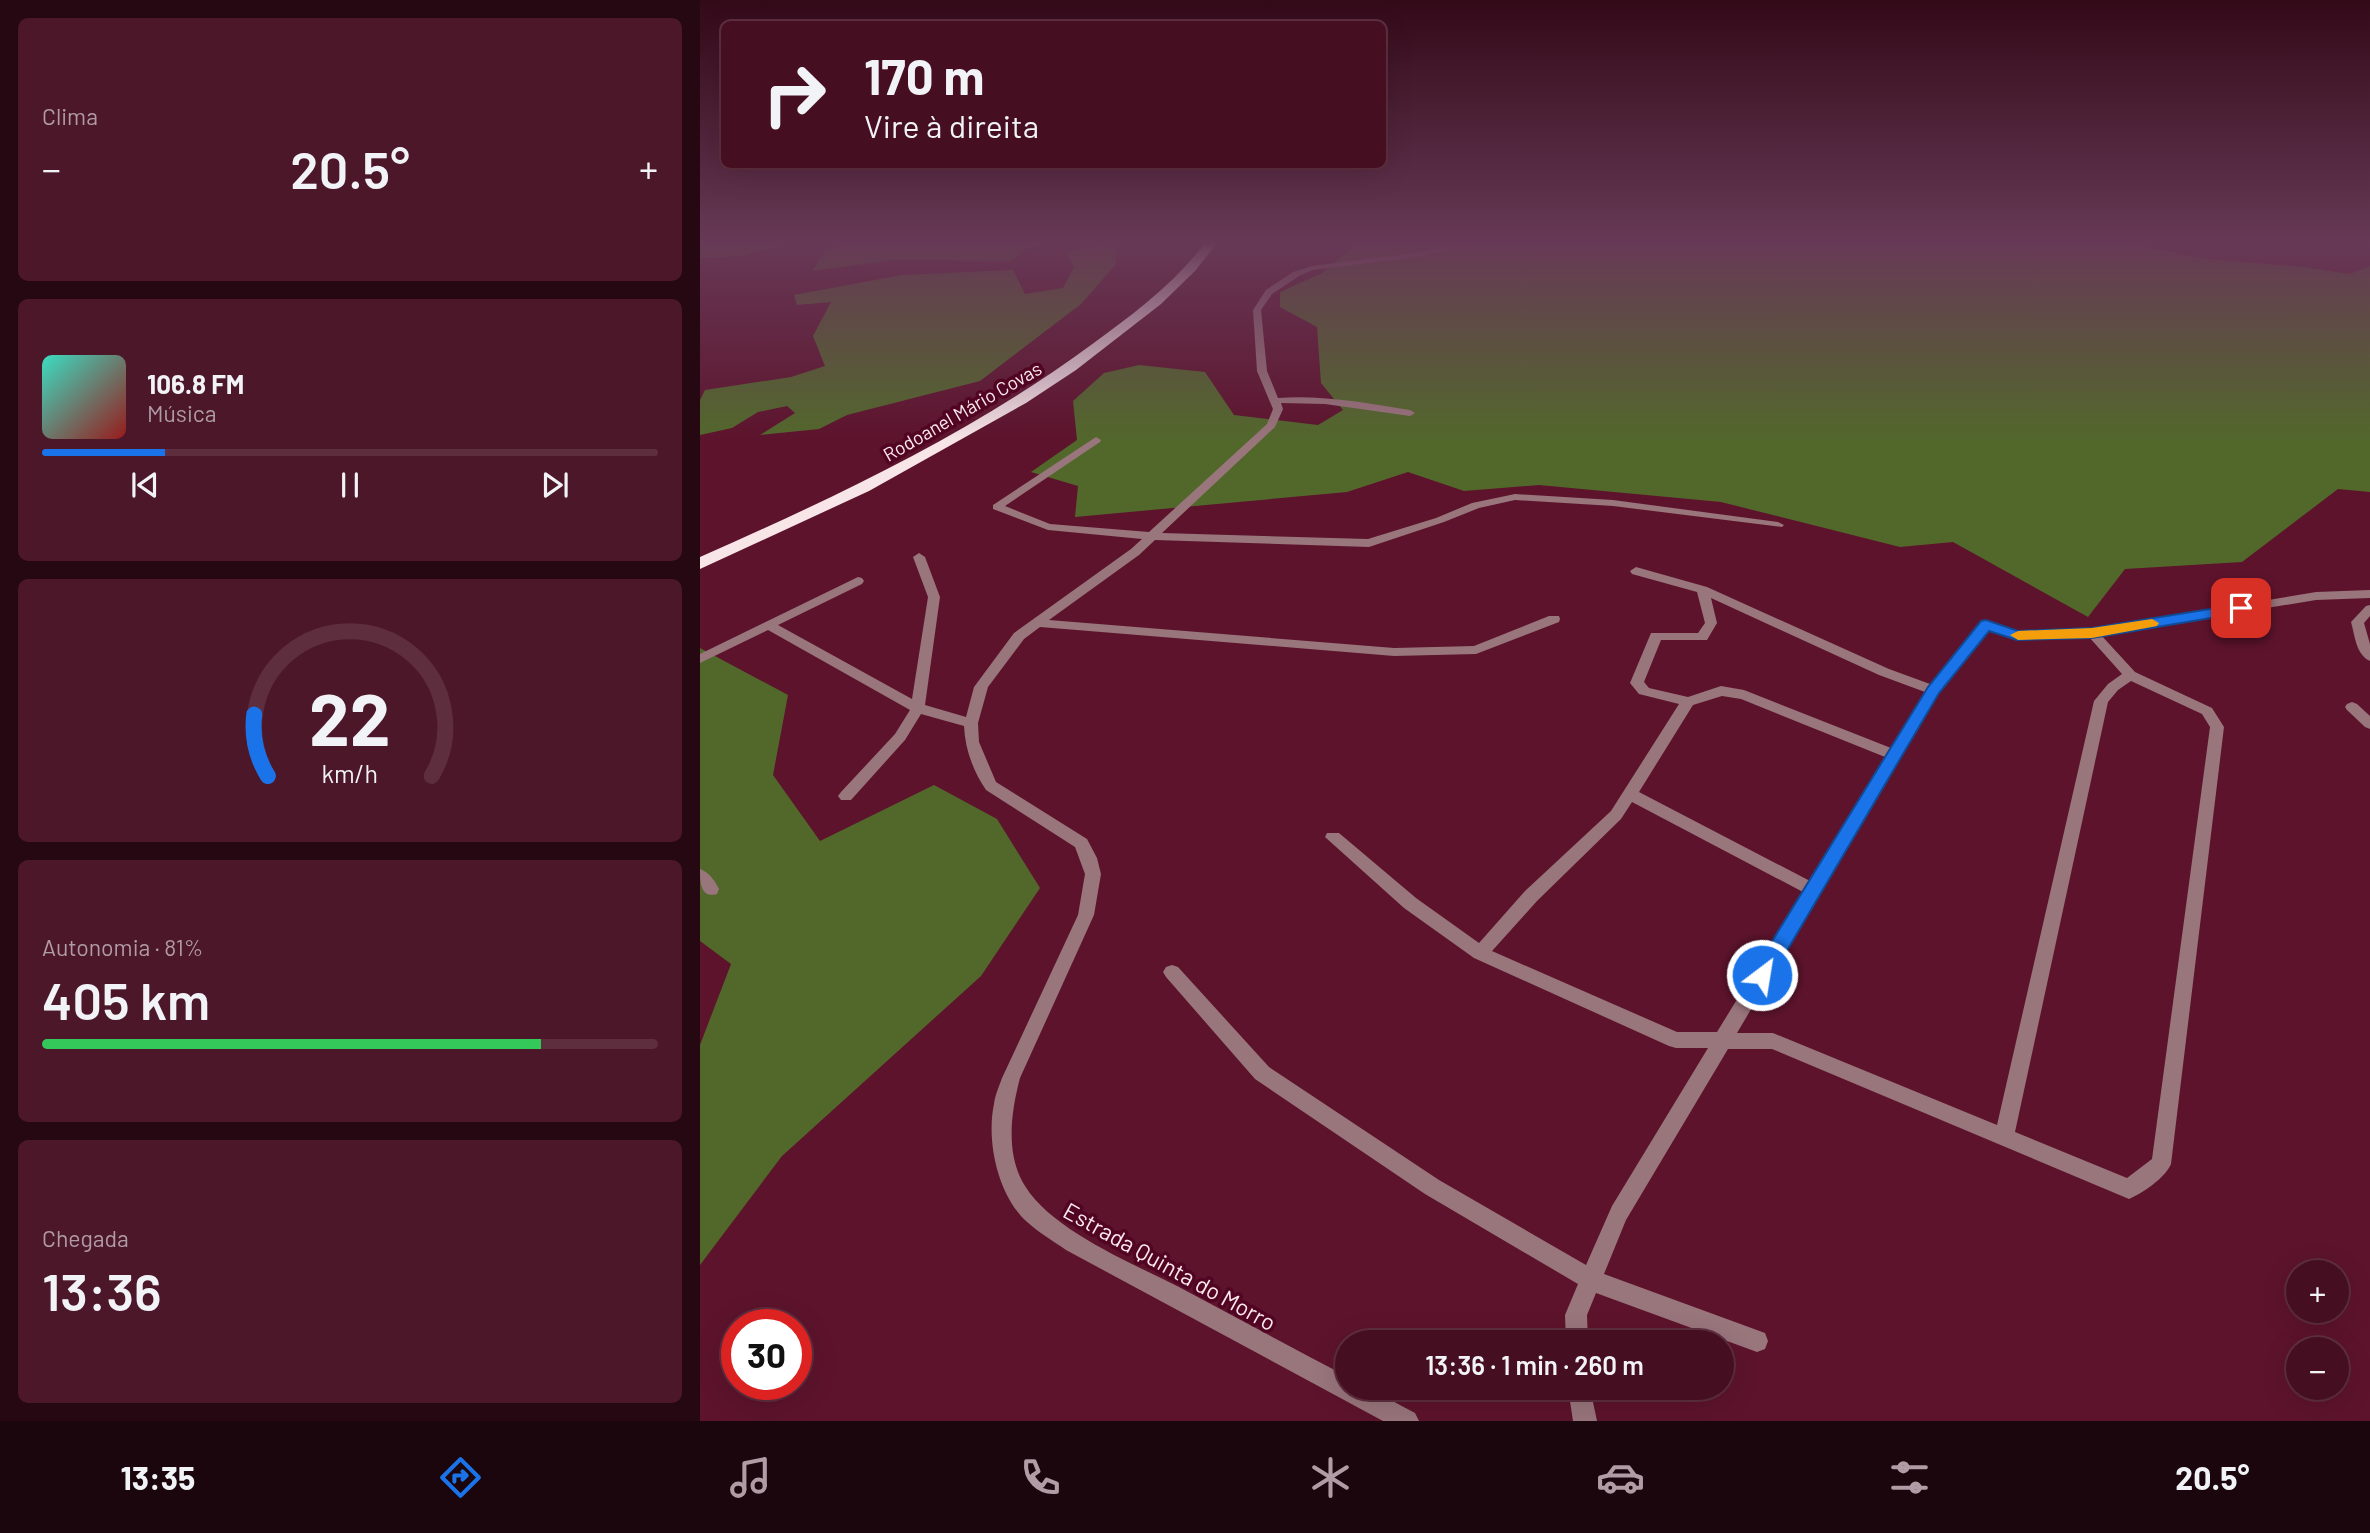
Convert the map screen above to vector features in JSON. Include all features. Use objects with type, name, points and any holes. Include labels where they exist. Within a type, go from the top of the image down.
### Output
[{"type":"highway","name":"Rodoanel Mário Covas","points":[[700,564],[900,471],[1036,390],[1096,349],[1147,309]]},
{"type":"street","points":[[1257,309],[1262,371],[1274,401],[1300,398],[1326,400],[1410,412]]},
{"type":"street","name":"Estrada Quinta do Morro","points":[[1274,401],[1278,409],[1271,425],[1152,536],[1113,569],[1037,623],[1007,650],[981,687],[971,723],[972,742],[991,786],[1080,843],[1089,858],[1093,874],[1092,895],[1082,926],[1005,1094],[1002,1129],[1005,1158],[1015,1189],[1032,1213],[1073,1243],[1406,1421]]},
{"type":"street","points":[[1096,440],[997,507],[1048,527],[1152,536],[1369,543],[1476,505],[1514,496],[1613,503],[1777,524]]},
{"type":"street","points":[[846,796],[900,737],[918,708],[934,597],[919,557]]},
{"type":"street","points":[[1636,571],[1703,590],[1884,672],[1933,690]]},
{"type":"street","points":[[700,659],[858,580]]},
{"type":"street","points":[[1703,590],[1711,623],[1702,637],[1656,636],[1637,683],[1644,691],[1688,702],[1721,691],[1744,695],[1894,755]]},
{"type":"street","points":[[1577,1330],[1576,1315],[1619,1213],[1933,690],[1986,625],[2017,635],[2092,633],[2316,596],[2370,594]]},
{"type":"street","points":[[2370,609],[2357,622],[2366,653],[2370,657]]},
{"type":"street","points":[[1037,623],[1394,652],[1476,650],[1554,618]]},
{"type":"street","points":[[768,625],[918,708],[971,723]]},
{"type":"street","points":[[1334,837],[1410,903],[1480,953],[1676,1040],[1773,1041],[2129,1189],[2161,1164],[2217,727],[2207,711],[2130,675],[2092,633]]},
{"type":"street","points":[[2004,1137],[2101,701],[2113,687],[2130,675]]},
{"type":"street","points":[[1480,953],[1531,896],[1616,815],[1688,702]]},
{"type":"street","points":[[2352,707],[2370,724]]},
{"type":"street","points":[[1629,794],[1813,890]]},
{"type":"street","points":[[700,875],[711,888]]},
{"type":"street","points":[[1172,972],[1262,1073],[1432,1187],[1591,1280],[1757,1341]]},
{"type":"street","points":[[1581,1400],[1585,1421]]},
{"type":"green space","points":[[827,309],[1074,309],[980,381],[847,415],[819,429],[760,435],[795,413],[787,406],[758,412],[732,428],[700,435],[700,400],[705,390],[791,377],[825,366],[813,336]]},
{"type":"green space","points":[[1284,309],[2370,309],[2370,492],[2338,489],[2242,562],[2125,569],[2088,617],[1953,542],[1900,547],[1721,502],[1539,485],[1464,491],[1408,472],[1347,492],[1075,517],[1078,486],[1031,472],[1077,440],[1073,401],[1104,373],[1139,365],[1205,372],[1234,415],[1318,425],[1343,410],[1321,383],[1317,327]]},
{"type":"green space","points":[[700,648],[788,695],[773,775],[820,841],[934,785],[997,819],[1040,888],[981,976],[782,1156],[700,1265],[700,1045],[731,964],[700,941]]},
{"type":"slow traffic","points":[[2018,635],[2092,633],[2152,623]]},
{"type":"route","points":[[1762,975],[1933,690],[1986,625],[2017,635],[2092,633],[2241,608]]}]
